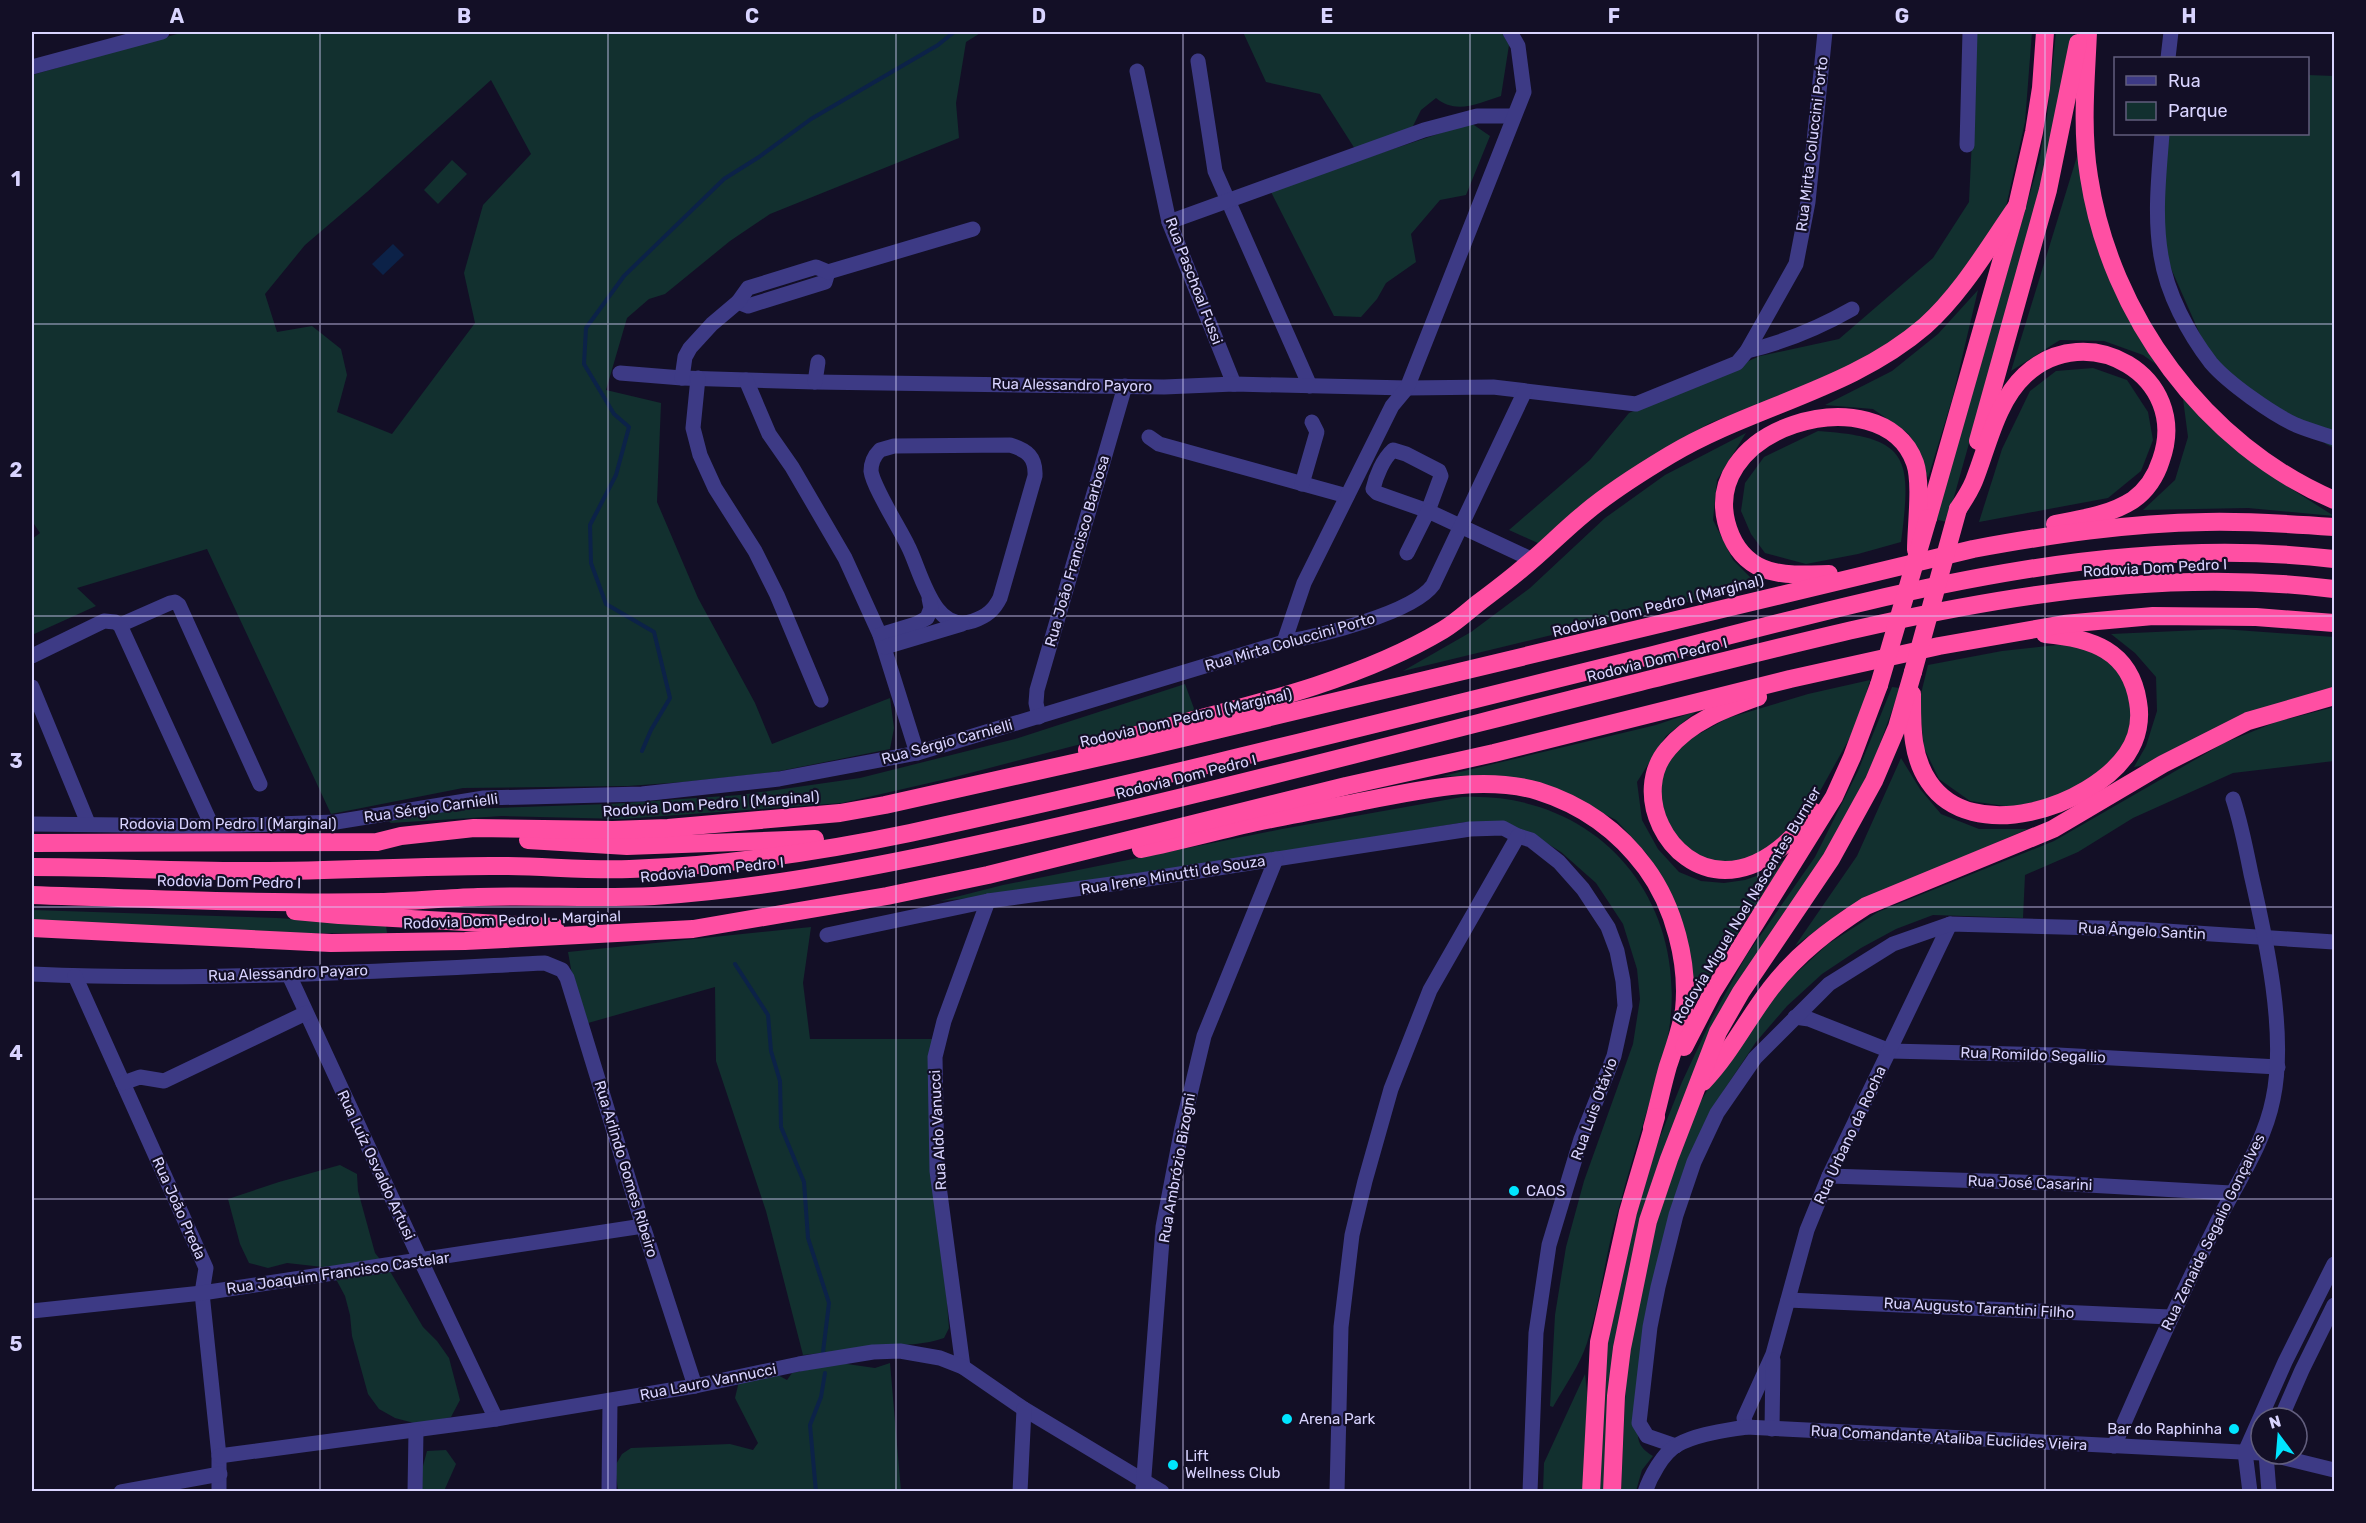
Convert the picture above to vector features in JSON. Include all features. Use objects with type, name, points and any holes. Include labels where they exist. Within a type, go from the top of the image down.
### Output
[{"type":"highway","name":"Rodovia Miguel Noel Nascentes Burnier","points":[[1591,1491],[1599,1342],[1621,1238],[1652,1128],[1690,1032],[1834,797],[1868,716],[1928,518],[2017,206],[2034,132],[2045,32]]},
{"type":"highway","points":[[1612,1491],[1616,1396],[1626,1322],[1648,1221],[1718,1032],[1741,993],[1831,859],[1861,806],[1897,727],[2048,190],[2067,106],[2080,32]]},
{"type":"highway","points":[[2088,32],[2084,124],[2089,177],[2106,248],[2130,303],[2165,362],[2218,423],[2248,449],[2278,469],[2334,500]]},
{"type":"highway","points":[[1028,772],[1110,742],[1320,685],[1380,663],[1444,630],[1533,560],[1585,513],[1629,480],[1715,432],[1832,384],[1880,358],[1910,338],[1939,313],[2017,206]]},
{"type":"highway","points":[[1958,509],[1973,484],[2002,407],[2023,377],[2039,363],[2075,352],[2108,354],[2126,362],[2144,375],[2154,388],[2163,407],[2166,426],[2164,452],[2148,486],[2133,500],[2113,510],[2085,519],[2016,531],[1973,549]]},
{"type":"highway","points":[[1869,572],[1782,575],[1762,569],[1746,557],[1734,543],[1726,522],[1723,503],[1726,484],[1746,452],[1777,432],[1820,418],[1862,418],[1881,426],[1909,451],[1916,464],[1918,482],[1916,557]]},
{"type":"highway","name":"Rodovia Dom Pedro I (Marginal)","points":[[32,843],[377,842],[401,836],[474,828],[613,830],[668,828],[840,813],[936,795],[1028,772],[1145,747],[1869,572],[1973,549],[2045,536],[2151,525],[2206,522],[2334,527]]},
{"type":"highway","name":"Rodovia Dom Pedro I","points":[[32,867],[242,871],[488,866],[629,869],[761,858],[910,833],[1346,731],[1927,587],[2100,558],[2200,553],[2297,554],[2334,559]]},
{"type":"highway","name":"Rodovia Dom Pedro I","points":[[32,896],[195,901],[383,902],[480,897],[647,896],[761,884],[919,856],[1109,815],[1914,616],[2108,585],[2196,581],[2256,582],[2334,589]]},
{"type":"highway","points":[[988,875],[1790,679],[1939,646],[2064,624],[2153,616],[2256,617],[2334,623]]},
{"type":"highway","points":[[1913,672],[1915,753],[1930,785],[1944,798],[1964,808],[2005,815],[2028,813],[2066,801],[2090,789],[2113,770],[2128,753],[2137,732],[2140,714],[2133,679],[2122,663],[2110,652],[2084,640],[2020,632]]},
{"type":"highway","points":[[1790,679],[1777,690],[1729,707],[1700,722],[1679,737],[1666,750],[1659,762],[1652,787],[1656,814],[1663,833],[1691,861],[1708,868],[1725,870],[1762,861],[1776,851],[1800,830],[1824,798],[1868,716]]},
{"type":"highway","points":[[1695,1090],[1718,1066],[1771,987],[1797,958],[1841,922],[1866,906],[2053,829],[2189,750],[2248,722],[2334,696]]},
{"type":"highway","points":[[988,875],[1099,858],[1244,825],[1423,790],[1498,784],[1545,794],[1582,810],[1611,828],[1635,852],[1656,882],[1678,940],[1685,978],[1684,1009],[1652,1128]]},
{"type":"highway","points":[[377,842],[430,842],[482,838],[627,846],[770,842],[910,833]]},
{"type":"highway","name":"Rodovia Dom Pedro I - Marginal","points":[[32,928],[331,943],[465,941],[610,935],[693,929],[886,896],[988,875]]},
{"type":"highway","points":[[195,901],[339,915],[570,928],[693,929]]},
{"type":"street","points":[[32,67],[162,32]]},
{"type":"street","points":[[1284,642],[1304,583],[1392,406],[1407,388],[1524,92],[1518,46],[1510,32]]},
{"type":"street","name":"Rua Mirta Coluccini Porto","points":[[1747,351],[1796,264],[1808,202],[1825,32]]},
{"type":"street","points":[[1967,145],[1970,32]]},
{"type":"street","points":[[2168,57],[2171,32]]},
{"type":"street","points":[[1198,61],[1215,171],[1310,386]]},
{"type":"street","name":"Rua Paschoal Fussi","points":[[1137,71],[1169,222],[1234,384]]},
{"type":"street","points":[[1169,222],[1424,130],[1477,116],[1514,116]]},
{"type":"street","points":[[2162,135],[2158,205],[2161,258],[2168,285],[2190,332],[2213,364],[2248,395],[2295,425],[2334,438]]},
{"type":"street","points":[[682,378],[685,357],[690,348],[712,324],[738,302],[748,306],[825,282],[828,272],[973,229]]},
{"type":"street","points":[[1747,351],[1784,342],[1822,326],[1852,309]]},
{"type":"street","name":"Rua Alessandro Payoro","points":[[620,373],[682,378],[815,382],[1493,387],[1640,404],[1730,367],[1737,363],[1747,351]]},
{"type":"street","points":[[815,382],[818,362]]},
{"type":"street","points":[[698,378],[693,428],[700,455],[715,488],[755,551],[777,595],[821,700]]},
{"type":"street","points":[[746,380],[769,434],[792,467],[845,558],[883,641],[916,753]]},
{"type":"street","name":"Rua João Francisco Barbosa","points":[[1039,717],[1036,703],[1037,690],[1125,386]]},
{"type":"street","name":"Rua Mirta Coluccini Porto","points":[[1039,717],[1384,614],[1428,591],[1525,391]]},
{"type":"street","points":[[1302,484],[1317,432],[1312,422]]},
{"type":"street","points":[[1149,437],[1159,444],[1347,496]]},
{"type":"street","points":[[1010,445],[1026,451],[1032,457],[1035,476],[1000,598],[994,609],[984,617],[883,641],[927,618],[931,608],[909,548],[873,479],[871,471],[874,456],[880,450],[894,446],[1010,445]]},
{"type":"street","points":[[1407,553],[1428,511],[1441,476],[1439,471],[1394,450],[1389,453],[1375,480],[1373,489],[1377,493],[1428,511],[1533,560]]},
{"type":"street","points":[[929,598],[947,618],[963,623]]},
{"type":"street","points":[[32,656],[104,621],[117,623],[175,602],[179,605],[260,784]]},
{"type":"street","points":[[117,623],[212,826]]},
{"type":"street","points":[[32,687],[88,824]]},
{"type":"street","name":"Rua Sérgio Carnielli","points":[[32,824],[212,826],[336,822],[484,798],[642,794],[779,779],[916,753],[1039,717]]},
{"type":"street","name":"Rua Zenaide Segalio Gonçalves","points":[[2114,1446],[2170,1317],[2231,1192],[2261,1138],[2273,1099],[2278,1067],[2277,1034],[2266,937],[2233,799]]},
{"type":"street","name":"Rua Irene Minutti de Souza","points":[[827,935],[988,901],[1470,829],[1503,828],[1518,836]]},
{"type":"street","points":[[1336,1491],[1341,1327],[1352,1235],[1365,1181],[1391,1089],[1430,990],[1518,836]]},
{"type":"street","name":"Rua Luis Otávio","points":[[1518,836],[1531,840],[1559,862],[1583,889],[1608,927],[1617,951],[1625,1006],[1614,1056],[1581,1139],[1549,1245],[1536,1333],[1530,1491]]},
{"type":"street","name":"Rua Ambrózio Bizogni","points":[[1143,1486],[1163,1227],[1182,1128],[1204,1036],[1276,859]]},
{"type":"street","name":"Rua Aldo Vanucci","points":[[963,1367],[938,1171],[935,1057],[944,1021],[988,901]]},
{"type":"street","points":[[1645,1491],[1650,1478],[1676,1446],[1647,1436],[1639,1423],[1650,1327],[1676,1215],[1694,1162],[1717,1113],[1755,1058],[1829,984],[1893,944],[1950,924]]},
{"type":"street","name":"Rua Ângelo Santin","points":[[1950,924],[2135,929],[2334,942]]},
{"type":"street","name":"Rua Urbano da Rocha","points":[[1746,1427],[1744,1418],[1773,1354],[1807,1230],[1829,1176],[1950,924]]},
{"type":"street","name":"Rua Alessandro Payaro","points":[[32,974],[75,976],[289,975],[545,963]]},
{"type":"street","name":"Rua Arlindo Gomes Ribeiro","points":[[545,963],[562,970],[567,978],[695,1386]]},
{"type":"street","name":"Rua Luíz Osvaldo Artusi","points":[[289,975],[496,1419]]},
{"type":"street","name":"Rua João Preda","points":[[75,976],[206,1268],[202,1293],[219,1456],[219,1491]]},
{"type":"street","points":[[123,1083],[140,1077],[164,1081],[306,1013]]},
{"type":"street","name":"Rua Romildo Segallio","points":[[1795,1017],[1809,1019],[1890,1051],[2058,1055],[2278,1067]]},
{"type":"street","name":"Rua José Casarini","points":[[1829,1176],[2052,1183],[2231,1192]]},
{"type":"street","name":"Rua Joaquim Francisco Castelar","points":[[32,1311],[202,1293],[643,1226]]},
{"type":"street","points":[[2269,1406],[2285,1362],[2334,1264]]},
{"type":"street","name":"Rua Augusto Tarantini Filho","points":[[1788,1300],[2170,1317]]},
{"type":"street","points":[[2286,1406],[2334,1305]]},
{"type":"street","name":"Rua Lauro Vannucci","points":[[219,1456],[496,1419],[695,1386],[799,1364],[873,1352],[900,1351],[940,1358],[963,1367],[1143,1486],[1162,1491]]},
{"type":"street","name":"Rua Urbano da Rocha","points":[[1772,1430],[1773,1354]]},
{"type":"street","points":[[609,1491],[610,1401]]},
{"type":"street","points":[[1020,1491],[1024,1409]]},
{"type":"street","name":"Rua Comandante Ataliba Euclides Vieira","points":[[1676,1446],[1716,1432],[1746,1427],[2249,1452]]},
{"type":"street","points":[[415,1491],[416,1431]]},
{"type":"street","points":[[2309,1464],[2334,1470]]},
{"type":"street","points":[[2250,1491],[2252,1466]]},
{"type":"street","points":[[2268,1466],[2269,1491]]},
{"type":"street","points":[[121,1491],[220,1474]]},
{"type":"green space","points":[[184,32],[982,32],[966,42],[956,103],[959,138],[770,214],[730,241],[665,294],[649,299],[627,318],[606,390],[661,403],[657,502],[698,598],[755,703],[772,744],[890,698],[894,728],[890,749],[775,772],[684,782],[628,786],[463,788],[331,814],[207,549],[77,588],[96,606],[32,635],[32,539],[40,533],[32,521],[32,75]],"holes":[[[491,80],[531,154],[483,205],[464,273],[475,323],[392,434],[337,412],[347,375],[341,349],[312,326],[277,332],[265,294],[305,245]]]},
{"type":"green space","points":[[1243,32],[1502,32],[1509,45],[1501,96],[1460,107],[1444,103],[1436,98],[1421,110],[1412,128],[1355,149],[1320,94],[1266,82]]},
{"type":"green space","points":[[1977,32],[2032,32],[2025,122],[2005,211],[1965,273],[1910,334],[1847,370],[1710,423],[1636,466],[1540,544],[1509,530],[1590,460],[1629,413],[1760,356],[1839,339],[1933,258],[1969,202]]},
{"type":"green space","points":[[2056,32],[2074,32],[2052,147],[1947,522],[1934,519],[2039,162],[2047,116]]},
{"type":"green space","points":[[2309,75],[2334,76],[2334,448],[2213,364],[2159,241],[2164,135],[2309,135]]},
{"type":"green space","points":[[1471,123],[1490,136],[1466,195],[1440,200],[1411,234],[1416,262],[1386,283],[1377,299],[1361,317],[1334,316],[1270,190]]},
{"type":"green space","points":[[2079,150],[2098,251],[2157,365],[2143,355],[2104,341],[2060,340],[2011,371]]},
{"type":"green space","points":[[452,160],[467,174],[438,204],[424,190]]},
{"type":"green space","points":[[1978,290],[1953,396],[1928,478],[1909,434],[1873,409],[1825,405],[1892,371],[1938,334]]},
{"type":"green space","points":[[2093,368],[2127,380],[2148,412],[2153,440],[2141,471],[2108,498],[1979,522],[2002,449],[2030,391],[2056,371]]},
{"type":"green space","points":[[2183,399],[2282,483],[2334,516],[2248,508],[2143,510],[2175,480],[2188,437]]},
{"type":"green space","points":[[1818,431],[1871,439],[1887,446],[1898,457],[1904,471],[1905,490],[1901,542],[1858,554],[1806,564],[1765,553],[1751,534],[1741,511],[1745,483],[1764,457]]},
{"type":"green space","points":[[1746,433],[1717,480],[1713,520],[1733,560],[1758,585],[1403,671],[1471,632],[1530,588],[1605,518],[1665,475]]},
{"type":"green space","points":[[2222,629],[2334,637],[2334,690],[2146,765],[2134,767],[2146,746],[2157,711],[2156,677],[2135,653],[2111,634]]},
{"type":"green space","points":[[2074,643],[2107,656],[2126,674],[2136,711],[2128,742],[2099,776],[2056,797],[2012,807],[1970,801],[1939,779],[1924,748],[1919,702],[1928,665],[2002,651]]},
{"type":"green space","points":[[1870,680],[1858,723],[1819,793],[1795,824],[1770,847],[1750,859],[1728,864],[1697,857],[1672,835],[1659,795],[1665,766],[1681,744],[1728,718],[1808,694]]},
{"type":"green space","points":[[1185,684],[1196,714],[951,778],[842,803],[622,819],[502,816],[391,823],[386,819],[466,809],[609,804],[740,795],[860,778],[1015,739]]},
{"type":"green space","points":[[1892,687],[1900,688],[1876,755],[1849,813],[1808,881],[1755,956],[1660,1165],[1607,1491],[1596,1492],[1607,1326],[1619,1272],[1656,1147],[1682,1082],[1712,1018],[1746,956],[1815,857],[1858,771]]},
{"type":"green space","points":[[2334,707],[2334,761],[2233,773],[2133,818],[2078,852],[2025,875],[2023,918],[1933,915],[1896,929],[1861,948],[1822,974],[1787,1006],[1756,1042],[1724,1090],[1694,1150],[1637,1419],[1641,1445],[1653,1456],[1642,1470],[1636,1491],[1621,1492],[1627,1357],[1648,1243],[1696,1109],[1780,988],[1828,944],[1878,912],[2054,841],[2224,743],[2276,722]]},
{"type":"green space","points":[[1697,711],[1666,736],[1637,782],[1642,820],[1658,849],[1679,872],[1701,881],[1724,883],[1745,880],[1765,873],[1788,857],[1703,987],[1692,982],[1677,913],[1647,854],[1616,820],[1545,784],[1486,777],[1443,776],[1656,725]]},
{"type":"green space","points":[[1901,758],[1920,789],[1941,814],[1979,829],[2028,829],[1846,908],[1795,946],[1857,856]]},
{"type":"green space","points":[[1462,797],[1509,800],[1552,812],[1590,832],[1621,859],[1646,893],[1663,932],[1671,976],[1670,1023],[1667,1042],[1614,1227],[1592,1327],[1572,1376],[1553,1407],[1550,1406],[1555,1315],[1566,1247],[1584,1181],[1633,1044],[1640,999],[1637,969],[1623,924],[1596,883],[1561,852],[1535,836],[1465,822],[1238,860],[1000,895],[940,901],[1003,885],[1282,829]]},
{"type":"green space","points":[[32,910],[277,918],[386,925],[387,933],[239,933],[32,921]]},
{"type":"green space","points":[[811,927],[803,983],[810,1039],[940,1039],[937,1171],[949,1328],[944,1338],[923,1343],[803,1355],[766,1211],[716,1061],[715,987],[581,1025],[568,952]]},
{"type":"green space","points":[[340,1165],[357,1174],[358,1191],[375,1253],[391,1273],[423,1327],[449,1358],[460,1400],[451,1417],[414,1423],[395,1418],[379,1409],[368,1394],[352,1336],[345,1296],[337,1281],[323,1267],[287,1263],[268,1268],[249,1263],[240,1244],[228,1199]]},
{"type":"green space","points":[[840,1363],[875,1368],[890,1363],[901,1491],[618,1491],[615,1466],[622,1454],[631,1448],[730,1444],[753,1450],[758,1443],[735,1398],[739,1381],[776,1374],[787,1380],[792,1373]]},
{"type":"green space","points":[[1585,1374],[1588,1401],[1583,1491],[1543,1492],[1544,1463]]},
{"type":"green space","points":[[446,1450],[456,1464],[444,1491],[416,1492],[427,1451]]},
{"type":"water","points":[[393,244],[404,255],[383,275],[372,264]]},
{"type":"waterway","points":[[642,751],[651,730],[670,698],[654,632],[606,604],[591,563],[590,525],[616,475],[629,427],[614,414],[584,364],[586,328],[624,276],[724,179],[811,119],[938,45],[954,32]]},
{"type":"waterway","points":[[735,964],[768,1015],[771,1051],[780,1081],[781,1127],[804,1182],[808,1238],[829,1303],[823,1352]]},
{"type":"waterway","points":[[816,1492],[810,1425],[821,1397],[825,1373]]},
{"type":"place","name":"CAOS","points":[[1514,1191]]},
{"type":"place","name":"Arena Park","points":[[1287,1419]]},
{"type":"place","name":"Bar do Raphinha","points":[[2234,1429]]},
{"type":"place","name":"Lift Wellness Club","points":[[1173,1465]]}]
